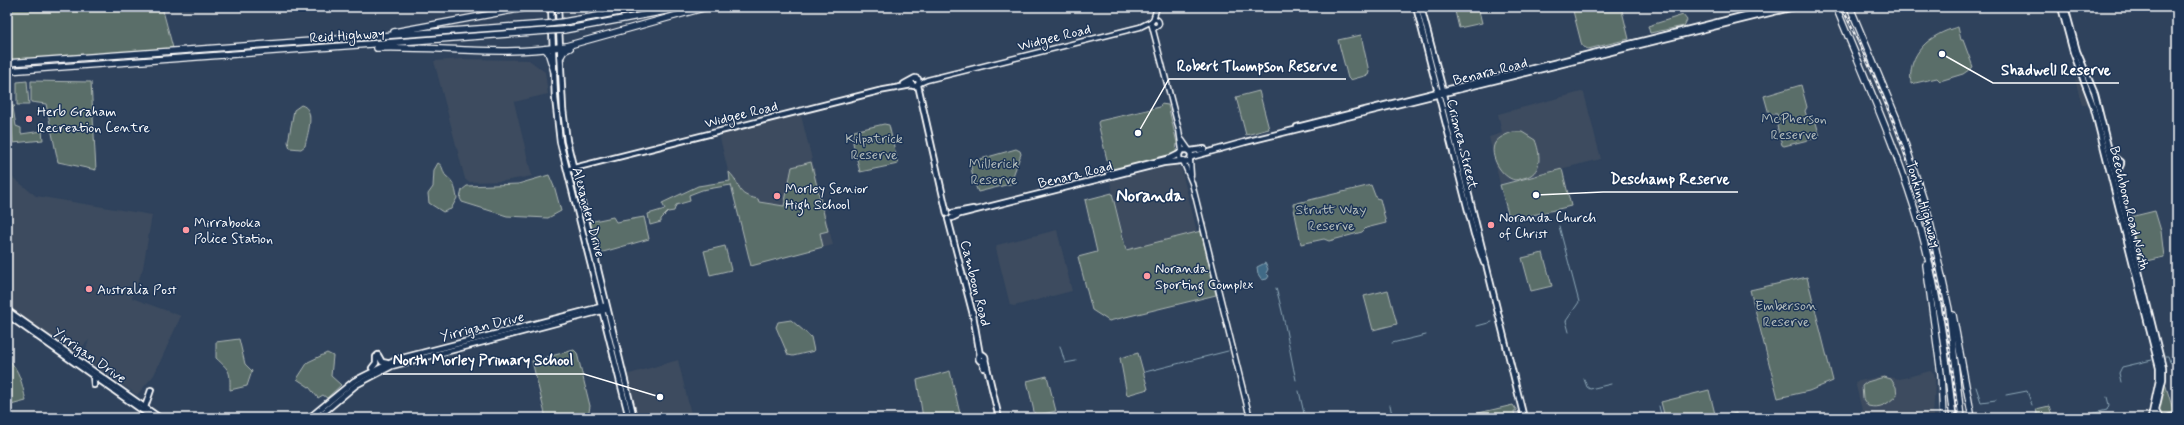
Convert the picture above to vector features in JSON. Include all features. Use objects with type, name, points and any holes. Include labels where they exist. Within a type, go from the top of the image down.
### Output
[{"type":"highway","points":[[356,38],[459,22],[528,8],[542,7]]},
{"type":"highway","name":"Reid Highway","points":[[7,63],[547,24],[648,7]]},
{"type":"highway","name":"Reid Highway","points":[[7,71],[564,30],[687,7]]},
{"type":"highway","points":[[308,49],[409,48],[524,51],[545,49],[561,47],[600,37],[707,7]]},
{"type":"highway","name":"Tonkin Highway","points":[[1836,7],[1882,116],[1912,200],[1931,272],[1948,366],[1953,418]]},
{"type":"highway","name":"Tonkin Highway","points":[[1850,7],[1902,132],[1926,206],[1941,268],[1952,330],[1961,418]]},
{"type":"highway","points":[[561,56],[564,51],[600,37]]},
{"type":"highway","points":[[545,49],[548,52],[554,71]]},
{"type":"highway","points":[[1912,200],[1927,271],[1941,374],[1943,418]]},
{"type":"highway","points":[[1941,268],[1960,345],[1972,418]]},
{"type":"main road","name":"Alexander Drive","points":[[551,7],[558,126],[566,169],[600,299],[604,308],[605,321],[629,418]]},
{"type":"main road","name":"Alexander Drive","points":[[558,7],[563,109],[573,167],[604,308],[634,418]]},
{"type":"main road","name":"Crimea Street","points":[[1416,7],[1439,82]]},
{"type":"main road","name":"Crimea Street","points":[[1421,7],[1441,92],[1482,245],[1484,263],[1524,418]]},
{"type":"main road","name":"Benara Road","points":[[950,216],[1102,178],[1191,159],[1230,146],[1452,89],[1740,18],[1778,7]]},
{"type":"main road","name":"Benara Road","points":[[1740,18],[1794,7]]},
{"type":"main road","name":"Beechboro Road North","points":[[2061,7],[2073,52],[2093,105],[2159,368],[2159,380],[2151,418]]},
{"type":"main road","name":"Beechboro Road North","points":[[2065,7],[2077,51],[2093,88],[2163,368],[2163,379],[2154,418]]},
{"type":"main road","points":[[1156,8],[1159,23],[1156,37]]},
{"type":"main road","points":[[1156,8],[1152,20],[1152,26],[1181,138],[1189,151],[1191,159],[1192,183]]},
{"type":"main road","points":[[1152,20],[1158,20]]},
{"type":"main road","name":"Widgee Road","points":[[1140,27],[1152,20]]},
{"type":"main road","name":"Widgee Road","points":[[566,169],[1140,27],[1158,26]]},
{"type":"main road","points":[[1439,82],[1452,89],[1444,103],[1430,95],[1439,82]]},
{"type":"main road","name":"Camboon Road","points":[[915,83],[950,216],[998,418]]},
{"type":"main road","name":"Benara Road","points":[[950,216],[1171,158],[1180,152],[1430,95]]},
{"type":"main road","points":[[558,126],[558,108],[560,106],[563,109]]},
{"type":"main road","points":[[1181,138],[1180,152],[1182,161],[1192,183],[1250,418]]},
{"type":"main road","points":[[2109,148],[2114,158],[2121,163],[2116,176]]},
{"type":"main road","points":[[600,299],[594,311],[601,314],[605,321]]},
{"type":"main road","name":"Yirrigan Drive","points":[[317,418],[356,385],[386,368],[401,362],[604,308]]},
{"type":"main road","name":"Yirrigan Drive","points":[[7,310],[160,418]]},
{"type":"main road","name":"Yirrigan Drive","points":[[309,418],[354,381],[366,373],[387,363],[404,357],[594,311]]},
{"type":"main road","name":"Yirrigan Drive","points":[[7,315],[153,418]]},
{"type":"main road","points":[[462,347],[468,353]]},
{"type":"main road","points":[[366,373],[375,365],[377,356],[380,360],[387,363]]},
{"type":"main road","points":[[93,376],[94,386]]},
{"type":"main road","points":[[145,407],[151,390]]},
{"type":"main road","points":[[331,406],[338,408]]},
{"type":"main road","points":[[2156,410],[2160,418]]},
{"type":"main road","points":[[2167,418],[2177,416]]},
{"type":"shaded area","points":[[463,59],[529,60],[545,72],[548,94],[514,102],[532,176],[504,181],[468,182],[465,179],[434,61]]},
{"type":"shaded area","points":[[2075,80],[2082,80],[2090,103],[2082,105]]},
{"type":"shaded area","points":[[1581,92],[1584,93],[1601,159],[1500,184],[1489,137],[1502,133],[1498,114]]},
{"type":"shaded area","name":"Morley Senior High School","points":[[801,115],[833,245],[751,266],[720,138],[722,135]]},
{"type":"shaded area","points":[[1175,165],[1181,168],[1197,232],[1127,250],[1110,181]]},
{"type":"shaded area","points":[[7,173],[36,196],[152,215],[143,268],[132,298],[181,316],[154,375],[137,395],[83,358],[89,340],[76,353],[73,353],[7,306]]},
{"type":"shaded area","points":[[1057,230],[1072,291],[1014,306],[1010,305],[996,249],[997,245]]},
{"type":"shaded area","points":[[1265,263],[1268,269],[1266,273],[1269,276],[1267,279],[1262,280],[1258,274],[1257,267]]},
{"type":"shaded area","points":[[678,360],[692,418],[637,418],[627,376],[629,374]]},
{"type":"shaded area","points":[[1930,371],[1934,373],[1935,381],[1933,418],[1864,418],[1855,382],[1882,376],[1900,379]]},
{"type":"green space","points":[[7,7],[162,7],[173,48],[7,61]]},
{"type":"green space","points":[[1454,7],[1478,7],[1482,23],[1459,28]]},
{"type":"green space","points":[[1572,7],[1621,7],[1629,39],[1588,49],[1582,46]]},
{"type":"green space","points":[[1683,15],[1687,20],[1684,26],[1650,33],[1648,26]]},
{"type":"green space","points":[[1958,27],[1961,40],[1963,40],[1973,67],[1963,74],[1940,81],[1937,78],[1911,84],[1913,63],[1922,46],[1938,34]]},
{"type":"green space","points":[[1361,35],[1369,72],[1368,75],[1350,80],[1348,78],[1338,40]]},
{"type":"green space","points":[[27,81],[29,105],[17,105],[17,82]]},
{"type":"green space","points":[[31,81],[91,82],[96,170],[58,162],[46,104],[31,102]]},
{"type":"green space","name":"McPherson Reserve","points":[[1801,85],[1807,107],[1805,111],[1807,117],[1815,119],[1820,137],[1784,146],[1782,145],[1777,126],[1779,122],[1777,114],[1769,114],[1764,96]]},
{"type":"green space","points":[[1259,91],[1269,129],[1246,135],[1236,97]]},
{"type":"green space","points":[[1161,104],[1168,105],[1177,143],[1176,152],[1170,156],[1110,172],[1098,123],[1099,121],[1160,107]]},
{"type":"green space","points":[[301,105],[306,107],[310,117],[305,146],[301,149],[290,148],[288,142],[294,110]]},
{"type":"green space","points":[[11,106],[15,106],[13,108],[16,126],[21,128],[21,134],[42,131],[43,140],[13,143]]},
{"type":"green space","name":"Kilpatrick Reserve","points":[[884,124],[889,125],[898,164],[860,172],[853,143],[854,131]]},
{"type":"green space","points":[[1513,132],[1522,132],[1535,140],[1539,156],[1536,171],[1527,177],[1515,180],[1505,175],[1501,171],[1493,154],[1495,143],[1503,136]]},
{"type":"green space","name":"Millerick Reserve","points":[[1016,149],[1020,151],[1021,154],[1013,176],[1014,183],[978,192],[974,182],[970,162]]},
{"type":"green space","points":[[811,162],[828,231],[820,233],[823,247],[751,266],[731,185],[702,190],[689,195],[690,201],[676,205],[674,211],[668,212],[661,219],[661,222],[650,225],[648,214],[665,209],[662,203],[698,186],[730,181],[729,172],[734,177],[745,195],[758,199],[759,202],[784,206],[792,167]]},
{"type":"green space","points":[[438,163],[451,180],[455,188],[457,198],[451,209],[443,212],[429,203],[428,194],[433,187],[434,170]]},
{"type":"green space","points":[[1562,169],[1571,206],[1512,220],[1509,217],[1500,185]]},
{"type":"green space","points":[[549,175],[555,189],[561,211],[548,218],[507,216],[462,202],[460,198],[462,190],[467,186],[518,184]]},
{"type":"green space","name":"Strutt Way Reserve","points":[[1371,185],[1376,198],[1380,199],[1386,223],[1366,228],[1362,232],[1329,241],[1324,239],[1301,244],[1293,204]]},
{"type":"green space","name":"Noranda Sporting Complex","points":[[1112,193],[1126,250],[1201,231],[1216,295],[1109,321],[1092,310],[1078,257],[1097,252],[1085,200]]},
{"type":"green space","points":[[2155,211],[2161,231],[2164,257],[2137,263],[2126,218]]},
{"type":"green space","points":[[613,217],[616,222],[644,217],[649,239],[596,254],[589,222]]},
{"type":"green space","points":[[725,246],[731,270],[710,275],[704,251]]},
{"type":"green space","points":[[1543,253],[1552,286],[1531,291],[1522,258]]},
{"type":"green space","name":"Emberson Reserve","points":[[1807,277],[1833,381],[1809,391],[1778,398],[1750,290]]},
{"type":"green space","points":[[1388,290],[1397,324],[1373,330],[1364,296]]},
{"type":"green space","points":[[791,320],[811,337],[814,351],[793,356],[788,355],[776,327],[778,322]]},
{"type":"green space","points":[[239,339],[245,364],[252,371],[247,386],[230,390],[229,372],[216,358],[216,342]]},
{"type":"green space","points":[[574,350],[577,353],[590,406],[588,418],[546,418],[532,361]]},
{"type":"green space","points":[[327,353],[333,356],[331,376],[341,385],[327,398],[323,395],[318,398],[309,387],[297,379],[308,362]]},
{"type":"green space","points":[[1138,353],[1148,389],[1127,395],[1120,358]]},
{"type":"green space","points":[[7,358],[18,372],[26,401],[7,406]]},
{"type":"green space","points":[[950,371],[961,418],[923,418],[917,380]]},
{"type":"green space","points":[[1047,376],[1056,411],[1035,416],[1027,381]]},
{"type":"green space","points":[[1884,377],[1891,379],[1896,387],[1897,395],[1884,405],[1876,407],[1868,406],[1863,399],[1862,386],[1867,382]]},
{"type":"green space","points":[[2164,380],[2175,416],[2160,418],[2157,414]]},
{"type":"green space","points":[[1709,390],[1716,418],[1665,418],[1661,402]]},
{"type":"green space","points":[[1513,405],[1517,411],[1514,411],[1515,418],[1457,418]]},
{"type":"green space","points":[[2049,406],[2053,418],[2038,418],[2036,409]]},
{"type":"green space","points":[[1736,413],[1737,418],[1716,418]]},
{"type":"waterway","points":[[1559,226],[1579,302],[1566,321],[1569,332]]},
{"type":"waterway","points":[[1276,288],[1296,380]]},
{"type":"waterway","points":[[1477,326],[1492,322]]},
{"type":"waterway","points":[[1392,343],[1426,335]]},
{"type":"waterway","points":[[1060,346],[1065,363],[1076,361]]},
{"type":"waterway","points":[[1145,372],[1228,351]]},
{"type":"waterway","points":[[2165,356],[2168,356],[2170,362],[2177,367]]},
{"type":"waterway","points":[[2121,382],[2119,373],[2122,367],[2152,360]]},
{"type":"waterway","points":[[1584,379],[1587,387],[1590,389],[1611,384]]},
{"type":"waterway","points":[[1976,387],[1981,402],[1996,400]]},
{"type":"waterway","points":[[1296,418],[1305,418],[1299,391]]},
{"type":"waterway","points":[[2006,395],[2027,391],[2032,405]]},
{"type":"waterway","points":[[2074,418],[2107,410],[2109,405],[2107,397]]},
{"type":"waterway","points":[[1386,418],[1392,415],[1390,405]]},
{"type":"waterway","points":[[1659,406],[1662,418]]},
{"type":"waterway","points":[[2036,414],[2037,418]]},
{"type":"railway","points":[[1842,7],[1888,108],[1901,143],[1922,210],[1938,279],[1944,313],[1958,418]]},
{"type":"place","name":"Shadwell Reserve","points":[[1942,54]]},
{"type":"place","name":"Herb Graham Recreation Centre","points":[[29,119]]},
{"type":"place","name":"Robert Thompson Reserve","points":[[1138,133]]},
{"type":"place","name":"Deschamp Reserve","points":[[1536,195]]},
{"type":"place","name":"Morley Senior High School","points":[[777,196]]},
{"type":"place","name":"Noranda Church of Christ","points":[[1491,225]]},
{"type":"place","name":"Mirrabooka Police Station","points":[[186,230]]},
{"type":"place","name":"Noranda Sporting Complex","points":[[1147,276]]},
{"type":"place","name":"Australia Post","points":[[89,289]]},
{"type":"place","name":"North Morley Primary School","points":[[660,397]]},
{"type":"district","name":"Noranda","points":[[1150,195]]}]
